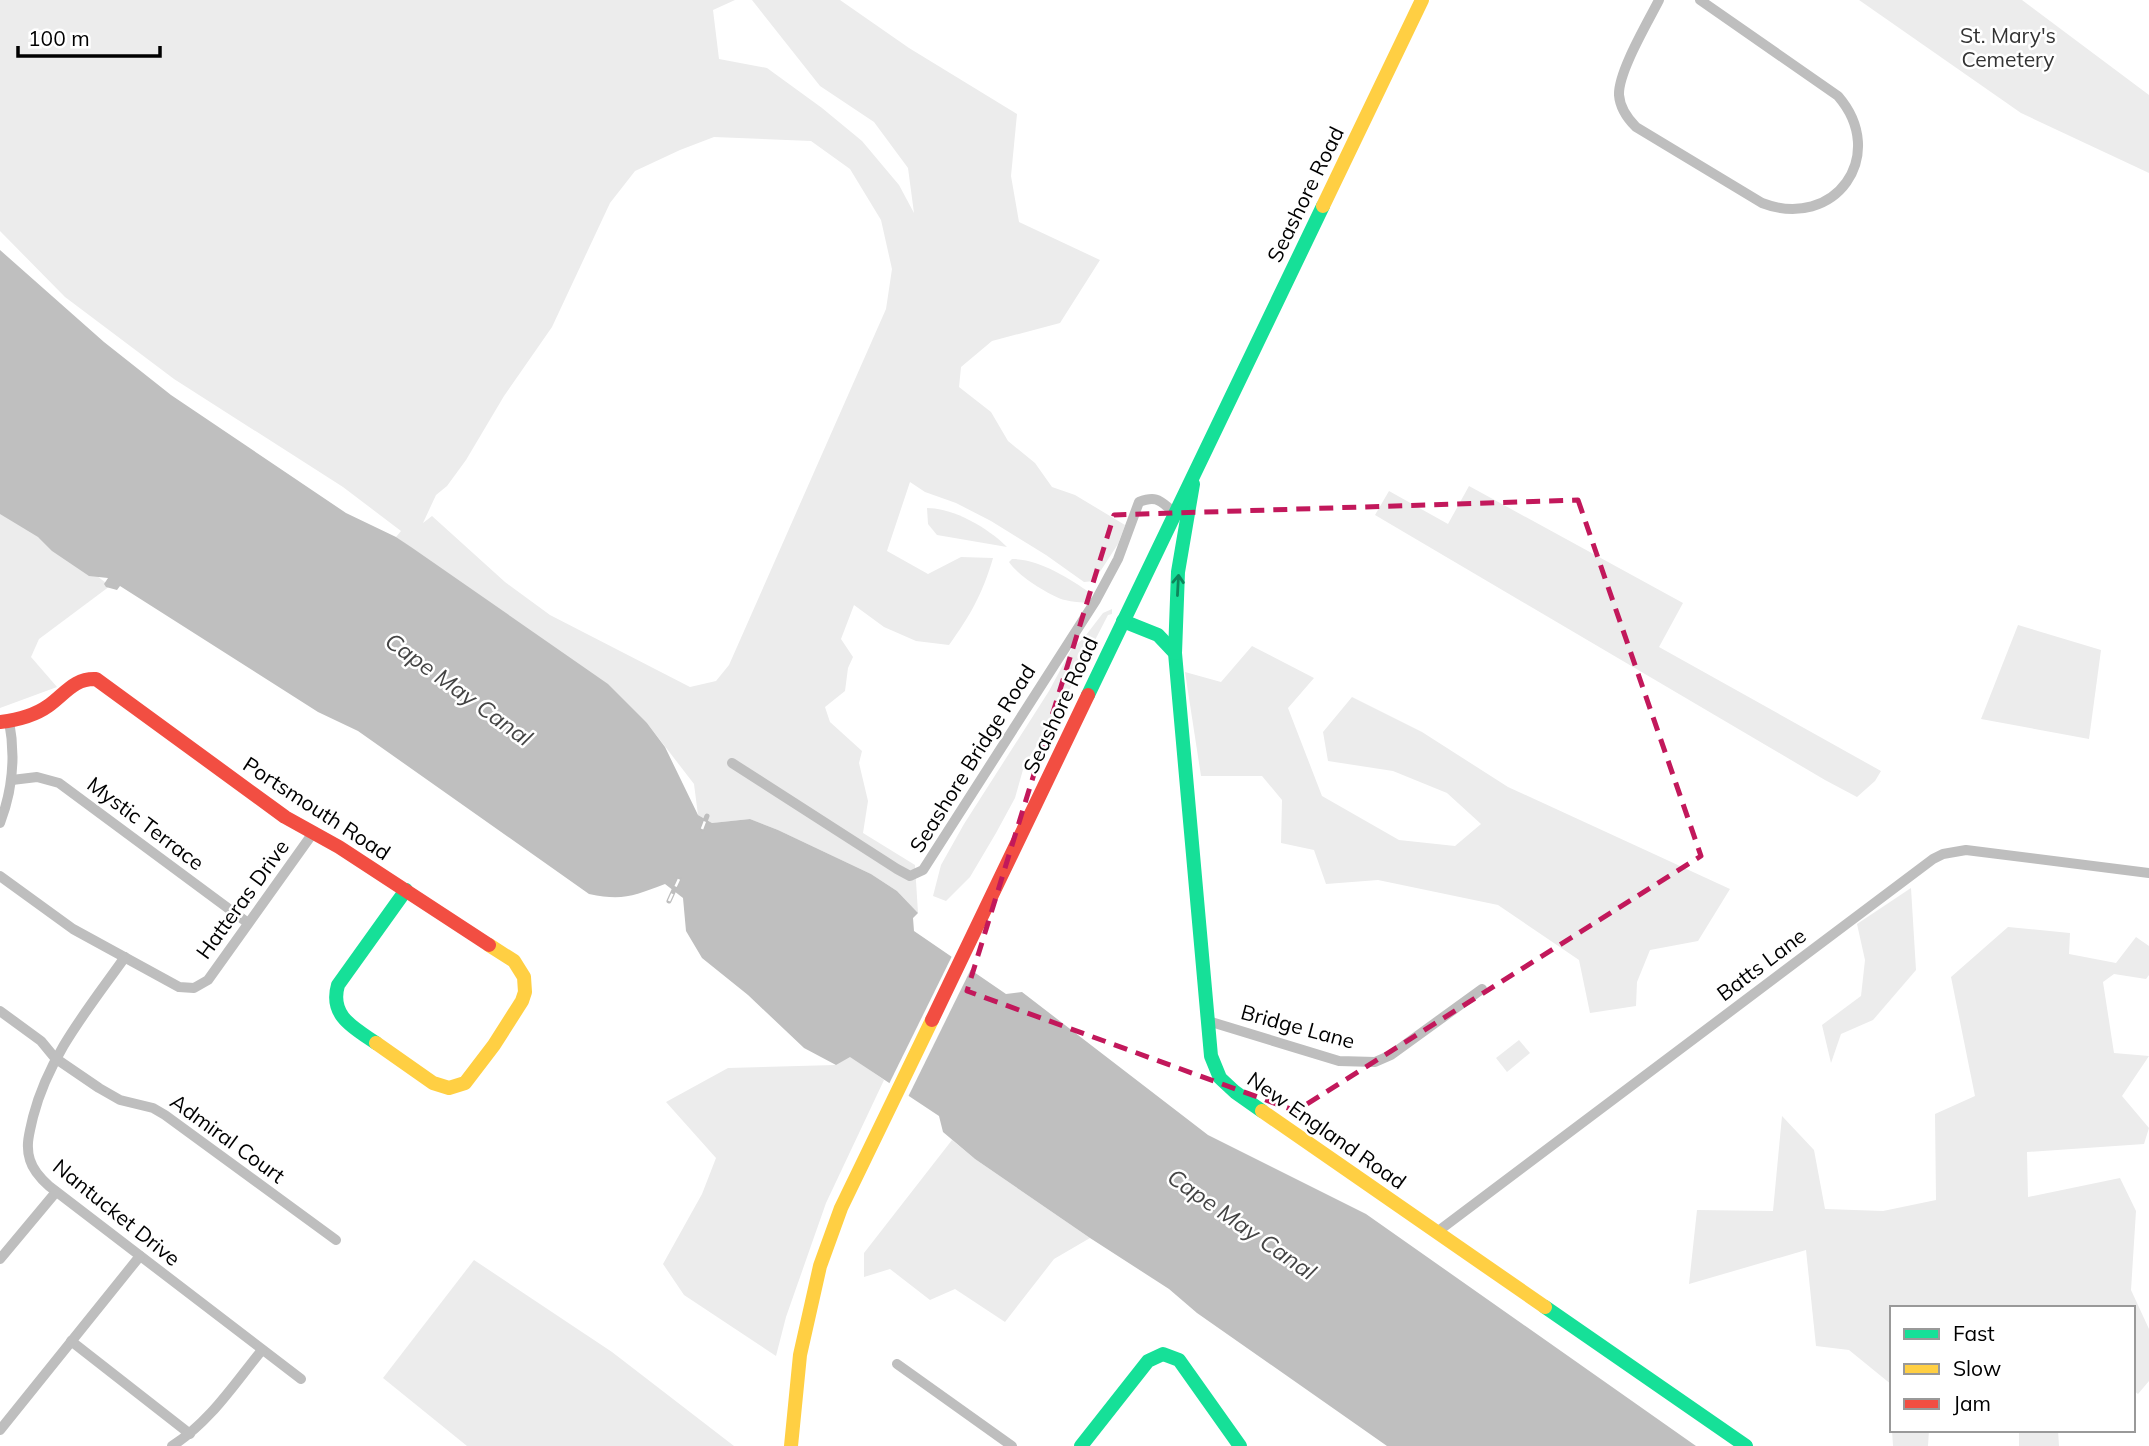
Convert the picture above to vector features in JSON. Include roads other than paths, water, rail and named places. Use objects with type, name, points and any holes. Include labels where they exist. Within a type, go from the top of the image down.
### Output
[{"type":"street","name":"Seashore Road","points":[[791,1446],[802,1331],[817,1270],[841,1208],[1422,0]]},
{"type":"street","points":[[1659,0],[1620,84],[1621,104],[1630,121],[1762,203],[1775,208],[1798,210],[1822,203],[1842,188],[1855,165],[1858,140],[1856,127],[1846,106],[1838,96],[1700,0]]},
{"type":"street","name":"New England Road","points":[[1196,469],[1178,572],[1175,653],[1211,1056],[1220,1079],[1746,1446]]},
{"type":"street","name":"Seashore Bridge Road","points":[[732,763],[897,869],[911,876],[923,870],[1096,600],[1118,559],[1139,502],[1150,498],[1157,499],[1174,512]]},
{"type":"street","points":[[1123,621],[1158,635],[1175,653]]},
{"type":"street","name":"Portsmouth Road","points":[[5,722],[38,712],[81,679],[96,679],[285,817],[406,890],[514,961],[524,977],[525,992],[522,1000],[470,1079],[456,1087],[447,1088],[433,1083],[344,1020],[335,1005],[338,985],[406,890]]},
{"type":"street","points":[[0,823],[12,780],[13,750],[5,722]]},
{"type":"street","name":"Mystic Terrace","points":[[12,780],[37,777],[59,783],[248,923]]},
{"type":"street","name":"Hatteras Drive","points":[[125,957],[179,987],[194,988],[208,980],[313,833]]},
{"type":"street","name":"Batts Lane","points":[[1437,1231],[1933,859],[1943,854],[1966,850],[2149,873]]},
{"type":"street","points":[[0,876],[73,929],[125,957]]},
{"type":"street","name":"Nantucket Drive","points":[[125,957],[55,1058],[39,1093],[28,1136],[34,1170],[56,1192],[301,1379]]},
{"type":"street","name":"Bridge Lane","points":[[1208,1021],[1339,1061],[1375,1062],[1391,1055],[1482,989]]},
{"type":"street","name":"Admiral Court","points":[[0,1011],[41,1041],[55,1058],[120,1100],[153,1108],[165,1115],[336,1240]]},
{"type":"street","points":[[0,1259],[56,1192]]},
{"type":"street","points":[[0,1430],[140,1256]]},
{"type":"street","points":[[71,1341],[190,1434]]},
{"type":"street","points":[[172,1446],[190,1434],[208,1416],[262,1350]]},
{"type":"street","points":[[1081,1446],[1148,1361],[1160,1354],[1179,1360],[1240,1446]]},
{"type":"street","points":[[897,1364],[1012,1446]]},
{"type":"water","name":"Cape May Canal","points":[[0,250],[104,342],[171,395],[346,513],[396,537],[608,684],[647,723],[665,747],[698,815],[712,823],[750,819],[871,874],[897,891],[918,913],[913,918],[914,931],[1006,994],[1022,992],[1208,1135],[1366,1214],[1696,1446],[1387,1446],[1197,1313],[1169,1289],[975,1159],[943,1132],[939,1116],[850,1057],[836,1065],[804,1048],[748,995],[702,958],[686,931],[683,898],[665,884],[628,896],[589,894],[358,731],[318,712],[120,586],[117,590],[106,587],[104,584],[108,578],[89,576],[52,551],[38,537],[0,514]]},
{"type":"railway","points":[[702,829],[707,816]]},
{"type":"railway","points":[[669,901],[679,879]]},
{"type":"park label","name":"St. Mary's Cemetery","points":[[2008,47]]}]
